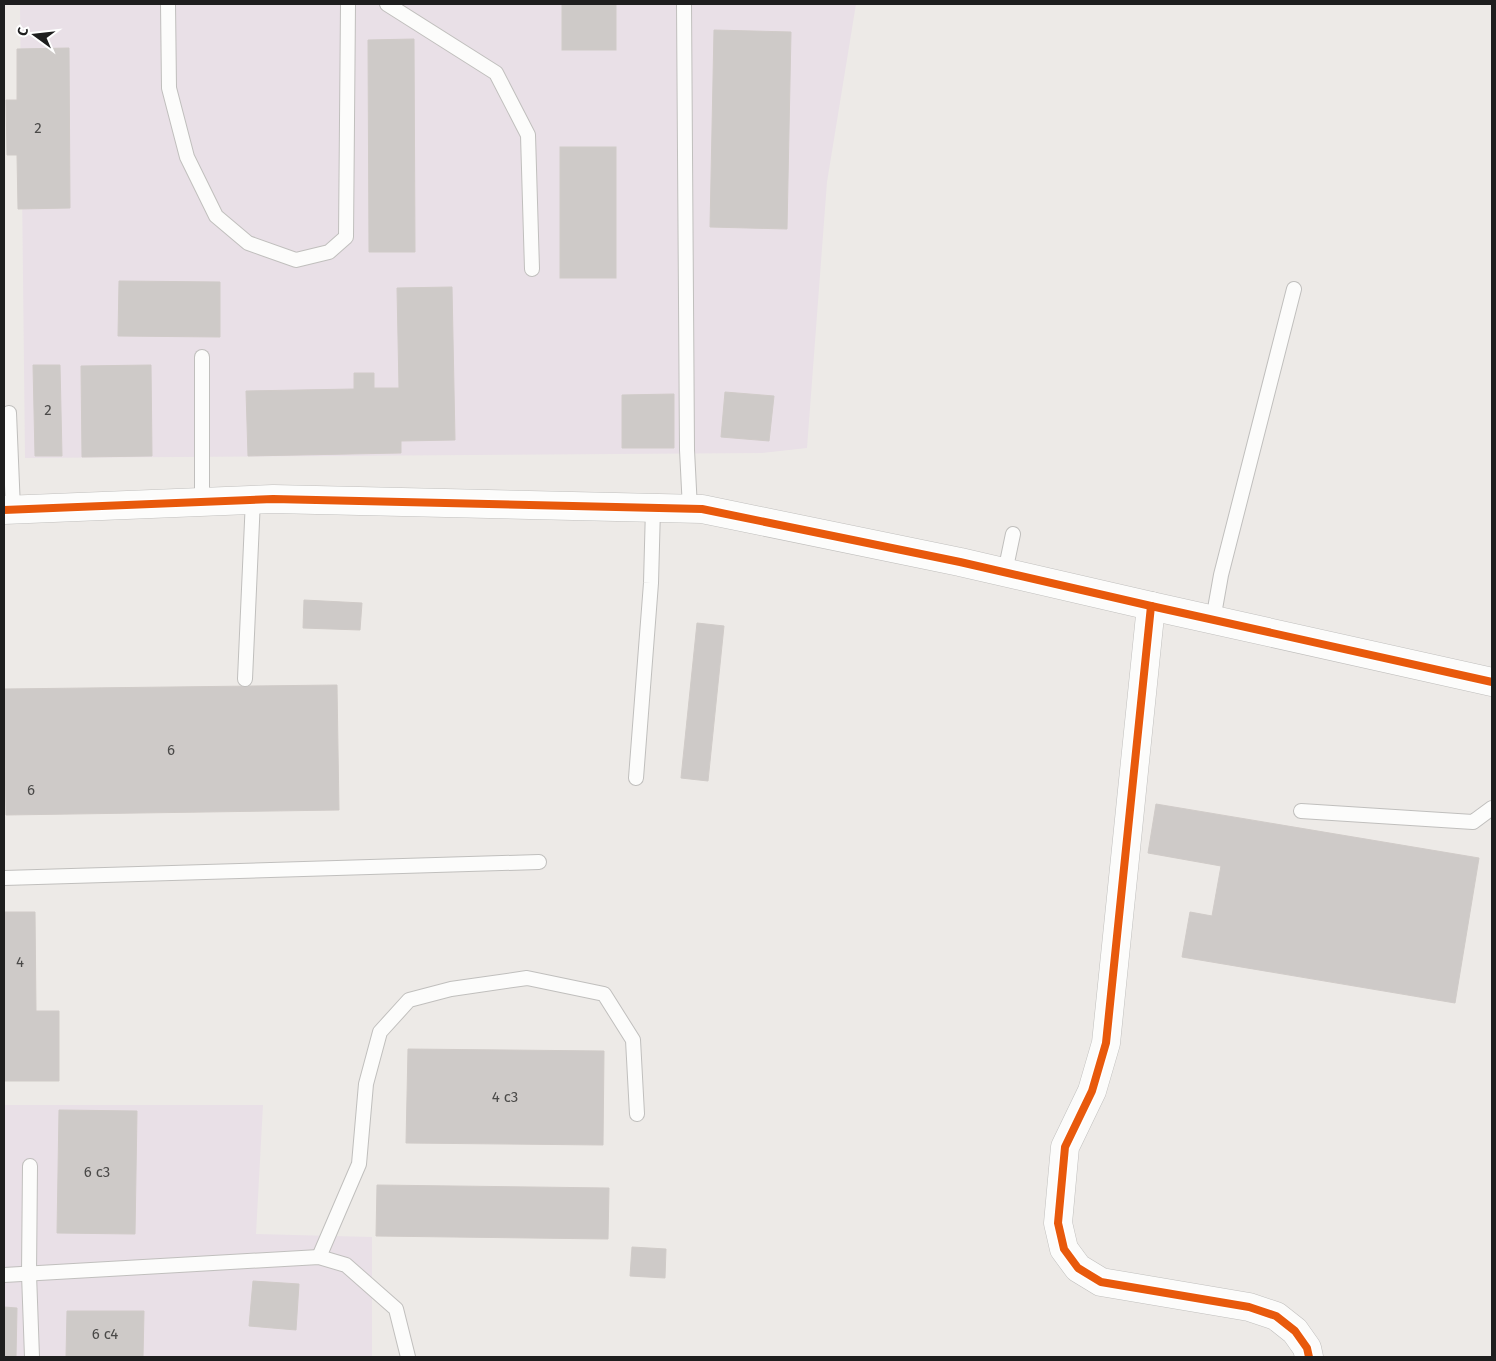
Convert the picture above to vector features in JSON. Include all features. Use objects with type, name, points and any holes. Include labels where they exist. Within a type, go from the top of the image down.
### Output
[{"type":"street","points":[[8,509],[253,499],[702,509],[1005,572],[1492,682]]},
{"type":"street","points":[[1151,606],[1106,1043],[1092,1091],[1066,1147],[1058,1223],[1064,1248],[1078,1268],[1101,1282],[1249,1307],[1276,1316],[1295,1332],[1310,1357]]},
{"type":"lane","points":[[168,4],[169,88],[187,157],[216,216],[248,243],[296,260],[329,252],[346,237],[348,4]]},
{"type":"lane","points":[[387,4],[496,73],[528,135],[532,269]]},
{"type":"lane","points":[[684,4],[687,450],[690,509]]},
{"type":"lane","points":[[1213,620],[1221,575],[1294,288]]},
{"type":"lane","points":[[202,358],[202,502]]},
{"type":"lane","points":[[8,509],[10,413]]},
{"type":"lane","points":[[245,679],[253,499]]},
{"type":"lane","points":[[636,778],[651,583],[653,508]]},
{"type":"lane","points":[[1005,572],[1013,534]]},
{"type":"lane","points":[[1301,810],[1473,822],[1492,808]]},
{"type":"lane","points":[[4,878],[539,862]]},
{"type":"lane","points":[[319,1257],[359,1164],[366,1084],[380,1032],[409,1000],[451,989],[527,978],[604,994],[634,1040],[637,1114]]},
{"type":"lane","points":[[30,1166],[29,1274],[32,1357]]},
{"type":"lane","points":[[4,1275],[319,1257],[346,1265],[396,1309],[408,1357]]},
{"type":"shaded area","points":[[20,4],[856,4],[827,182],[807,448],[762,453],[25,458]]},
{"type":"shaded area","points":[[4,1105],[263,1105],[256,1234],[372,1237],[372,1357],[4,1357]]},
{"type":"building","points":[[562,4],[616,4],[616,50],[562,50]]},
{"type":"building","points":[[714,30],[791,32],[787,229],[710,227]]},
{"type":"building","points":[[414,39],[415,252],[369,252],[368,40]]},
{"type":"building","points":[[69,48],[70,208],[18,209],[17,155],[7,155],[6,100],[17,100],[17,49]]},
{"type":"building","points":[[560,147],[616,147],[616,278],[560,278]]},
{"type":"building","points":[[119,281],[220,282],[220,337],[118,336]]},
{"type":"building","points":[[452,287],[455,440],[401,441],[401,453],[248,456],[246,391],[354,389],[354,373],[374,373],[374,388],[399,388],[397,288]]},
{"type":"building","points":[[33,365],[60,365],[62,456],[35,456]]},
{"type":"building","points":[[151,365],[152,456],[82,457],[81,366]]},
{"type":"building","points":[[725,392],[774,396],[769,441],[721,437]]},
{"type":"building","points":[[674,394],[674,448],[622,448],[622,395]]},
{"type":"building","points":[[304,600],[362,603],[360,630],[303,628]]},
{"type":"building","points":[[697,623],[724,626],[708,781],[681,778]]},
{"type":"building","points":[[337,685],[339,810],[6,815],[4,689]]},
{"type":"building","points":[[1156,804],[1479,858],[1455,1003],[1182,957],[1190,912],[1212,916],[1221,866],[1148,853]]},
{"type":"building","points":[[4,912],[35,912],[36,1011],[59,1011],[59,1081],[4,1081]]},
{"type":"building","points":[[408,1049],[604,1051],[603,1145],[406,1143]]},
{"type":"building","points":[[59,1110],[137,1111],[135,1234],[57,1233]]},
{"type":"building","points":[[377,1185],[609,1188],[608,1239],[376,1236]]},
{"type":"building","points":[[632,1247],[666,1249],[665,1278],[630,1276]]},
{"type":"building","points":[[253,1281],[299,1284],[296,1330],[249,1326]]},
{"type":"building","points":[[4,1307],[17,1308],[16,1357],[4,1357]]},
{"type":"building","points":[[67,1311],[144,1311],[143,1357],[66,1357]]},
{"type":"cycle path","points":[[4,510],[273,499],[702,509],[960,562],[1492,682]]},
{"type":"cycle path","points":[[1151,606],[1106,1043],[1092,1091],[1065,1147],[1058,1223],[1064,1249],[1078,1268],[1101,1282],[1249,1307],[1276,1316],[1295,1331],[1307,1348],[1309,1357]]}]
